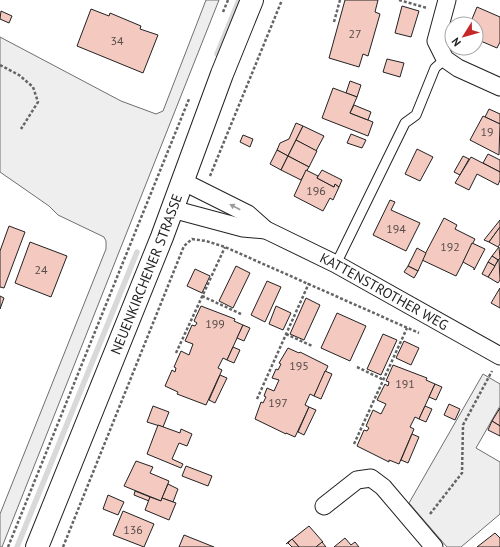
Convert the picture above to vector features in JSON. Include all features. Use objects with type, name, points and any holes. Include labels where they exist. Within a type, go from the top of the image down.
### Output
[{"type":"main road","name":"NEUENKIRCHENER STRASSE","points":[[37,547],[172,209],[252,0]]},
{"type":"street","points":[[445,6],[436,41],[444,59],[458,68],[500,87]]},
{"type":"street","name":"KATTENSTROTHER WEG","points":[[182,181],[248,214],[266,230],[336,264],[497,362]]},
{"type":"street","name":"KATTENSTROTHER WEG","points":[[172,209],[243,228],[266,230]]},
{"type":"street","points":[[324,506],[357,480],[371,478],[383,487],[434,547]]},
{"type":"lane","points":[[336,264],[405,123],[416,115],[435,68],[444,59]]},
{"type":"path","points":[[222,14],[228,0]]},
{"type":"path","points":[[209,177],[282,0]]},
{"type":"path","points":[[334,22],[340,0]]},
{"type":"path","points":[[399,0],[445,6]]},
{"type":"path","points":[[0,65],[19,75],[33,87],[38,102],[21,129]]},
{"type":"path","points":[[8,547],[191,94]]},
{"type":"path","points":[[63,547],[184,246],[192,239],[206,240],[225,247],[422,334]]},
{"type":"path","points":[[176,353],[225,247]]},
{"type":"path","points":[[258,399],[309,283]]},
{"type":"path","points":[[202,296],[241,314]]},
{"type":"path","points":[[354,444],[407,328]]},
{"type":"path","points":[[286,334],[312,346]]},
{"type":"path","points":[[419,529],[462,473],[463,425],[497,362]]},
{"type":"path","points":[[357,367],[384,380]]},
{"type":"shaded area","points":[[206,0],[219,0],[2,547],[0,547],[0,514],[106,249],[106,241],[104,237],[58,215],[49,206],[0,172],[0,37],[121,101],[156,114],[163,111]]},
{"type":"shaded area","points":[[483,374],[500,384],[500,406],[476,448],[500,462],[500,514],[461,547],[447,547],[409,503]]},
{"type":"building","points":[[345,0],[378,0],[375,12],[380,14],[368,56],[363,54],[359,67],[329,58]]},
{"type":"building","points":[[402,6],[419,11],[411,37],[395,33]]},
{"type":"building","points":[[477,7],[500,17],[500,42],[497,48],[484,42],[484,16],[473,16]]},
{"type":"building","points":[[91,9],[109,16],[110,13],[141,26],[140,29],[158,35],[143,73],[77,46]]},
{"type":"building","points":[[1,11],[12,16],[9,23],[0,19]]},
{"type":"building","points":[[387,59],[404,63],[400,77],[383,72]]},
{"type":"building","points":[[350,81],[361,85],[357,97],[346,93]]},
{"type":"building","points":[[333,88],[357,97],[350,113],[373,122],[368,136],[322,118]]},
{"type":"building","points":[[354,105],[371,112],[368,120],[350,113]]},
{"type":"building","points":[[489,109],[500,114],[500,124],[485,117]]},
{"type":"building","points":[[483,116],[500,124],[499,155],[470,140]]},
{"type":"building","points":[[296,123],[303,126],[288,156],[277,150],[280,143],[289,139]]},
{"type":"building","points":[[303,126],[324,136],[316,151],[296,140]]},
{"type":"building","points":[[351,134],[366,140],[362,148],[347,143]]},
{"type":"building","points":[[243,135],[253,139],[250,147],[240,142]]},
{"type":"building","points":[[296,140],[317,151],[309,167],[288,156]]},
{"type":"building","points":[[417,149],[433,157],[420,181],[405,174]]},
{"type":"building","points":[[277,150],[288,156],[281,170],[270,164]]},
{"type":"building","points":[[488,154],[500,160],[500,172],[483,163]]},
{"type":"building","points":[[288,156],[309,167],[301,180],[281,170]]},
{"type":"building","points":[[463,156],[469,159],[460,175],[454,172]]},
{"type":"building","points":[[471,157],[500,172],[500,180],[498,185],[477,174],[469,190],[455,183]]},
{"type":"building","points":[[306,170],[334,187],[335,184],[339,187],[333,200],[330,198],[323,211],[294,196]]},
{"type":"building","points":[[322,170],[342,180],[339,187],[335,184],[334,187],[317,178]]},
{"type":"building","points":[[390,200],[395,202],[391,210],[420,223],[406,251],[373,235]]},
{"type":"building","points":[[444,218],[457,225],[455,229],[475,239],[456,276],[422,260]]},
{"type":"building","points":[[500,220],[500,227],[489,242],[484,240]]},
{"type":"building","points":[[9,226],[25,232],[4,288],[0,287],[0,251]]},
{"type":"building","points":[[500,227],[500,244],[498,247],[489,242]]},
{"type":"building","points":[[30,242],[67,256],[51,297],[15,283]]},
{"type":"building","points":[[472,243],[485,249],[474,270],[474,268],[463,262]]},
{"type":"building","points":[[499,247],[500,258],[498,260],[492,256]]},
{"type":"building","points":[[417,248],[426,253],[418,271],[408,266]]},
{"type":"building","points":[[492,256],[498,260],[495,266],[488,262]]},
{"type":"building","points":[[499,259],[500,280],[498,283],[488,277]]},
{"type":"building","points":[[488,262],[495,266],[488,277],[482,274]]},
{"type":"building","points":[[236,266],[250,273],[233,308],[219,301]]},
{"type":"building","points":[[408,266],[418,271],[414,278],[404,272]]},
{"type":"building","points":[[195,269],[210,276],[202,293],[187,286]]},
{"type":"building","points":[[267,281],[281,287],[265,322],[251,315]]},
{"type":"building","points":[[500,288],[500,308],[491,303]]},
{"type":"building","points":[[0,296],[4,298],[0,309]]},
{"type":"building","points":[[306,298],[320,305],[304,340],[290,334]]},
{"type":"building","points":[[201,306],[235,319],[234,321],[243,325],[227,360],[223,358],[218,368],[222,370],[206,405],[177,394],[178,392],[165,386],[172,370],[175,372],[176,368],[174,367],[181,351],[189,355],[193,344],[185,341],[192,325],[195,326],[197,323],[194,321]]},
{"type":"building","points":[[276,306],[291,313],[283,330],[269,324]]},
{"type":"building","points":[[337,313],[366,326],[350,361],[321,348]]},
{"type":"building","points":[[243,325],[250,328],[244,341],[237,338]]},
{"type":"building","points":[[383,334],[397,340],[381,375],[367,369]]},
{"type":"building","points":[[404,341],[419,348],[411,365],[396,358]]},
{"type":"building","points":[[233,347],[240,350],[234,363],[227,360]]},
{"type":"building","points":[[288,348],[299,353],[300,352],[328,366],[314,396],[310,394],[305,405],[309,407],[295,437],[255,419],[261,402],[263,403],[266,397],[264,396],[267,388],[274,391],[279,380],[272,378],[276,369],[278,370],[281,364],[279,363]]},
{"type":"building","points":[[393,365],[427,378],[426,380],[435,384],[419,419],[415,417],[410,427],[414,429],[399,464],[389,460],[389,462],[357,446],[364,430],[367,431],[369,428],[366,426],[373,410],[381,414],[386,404],[377,400],[385,384],[388,386],[389,382],[386,381]]},
{"type":"building","points":[[325,371],[332,374],[321,399],[314,396]]},
{"type":"building","points":[[220,375],[227,378],[215,403],[209,400]]},
{"type":"building","points":[[435,384],[442,387],[436,400],[429,397]]},
{"type":"building","points":[[449,404],[460,409],[455,420],[444,415]]},
{"type":"building","points":[[153,406],[169,412],[163,427],[147,422]]},
{"type":"building","points":[[425,406],[432,409],[426,422],[419,419]]},
{"type":"building","points":[[309,407],[316,410],[304,435],[298,432]]},
{"type":"building","points":[[500,408],[500,426],[492,421]]},
{"type":"building","points":[[492,421],[500,426],[500,436],[488,430]]},
{"type":"building","points":[[158,425],[180,433],[181,429],[192,434],[187,446],[179,443],[172,459],[183,464],[181,468],[147,454]]},
{"type":"building","points":[[412,434],[419,437],[408,463],[401,460]]},
{"type":"building","points":[[136,461],[153,467],[150,473],[169,481],[161,501],[124,486]]},
{"type":"building","points":[[186,466],[212,476],[208,486],[182,476]]},
{"type":"building","points":[[168,484],[178,489],[173,502],[162,498]]},
{"type":"building","points":[[135,491],[150,497],[149,501],[134,495]]},
{"type":"building","points":[[108,495],[124,502],[118,515],[103,509]]},
{"type":"building","points":[[150,497],[161,501],[162,498],[176,503],[169,520],[145,510]]},
{"type":"building","points":[[123,511],[154,524],[144,547],[113,535]]},
{"type":"building","points":[[309,526],[323,542],[316,547],[299,547],[292,539]]},
{"type":"building","points":[[495,533],[500,538],[500,547],[477,547]]},
{"type":"building","points":[[184,535],[214,547],[179,547]]},
{"type":"building","points":[[345,538],[351,545],[355,542],[359,547],[334,547]]},
{"type":"building","points":[[292,539],[299,547],[292,547],[288,543]]},
{"type":"building","points":[[322,542],[326,547],[316,547]]},
{"type":"waterway","points":[[217,54],[239,0]]},
{"type":"waterway","points":[[17,547],[137,252]]}]
